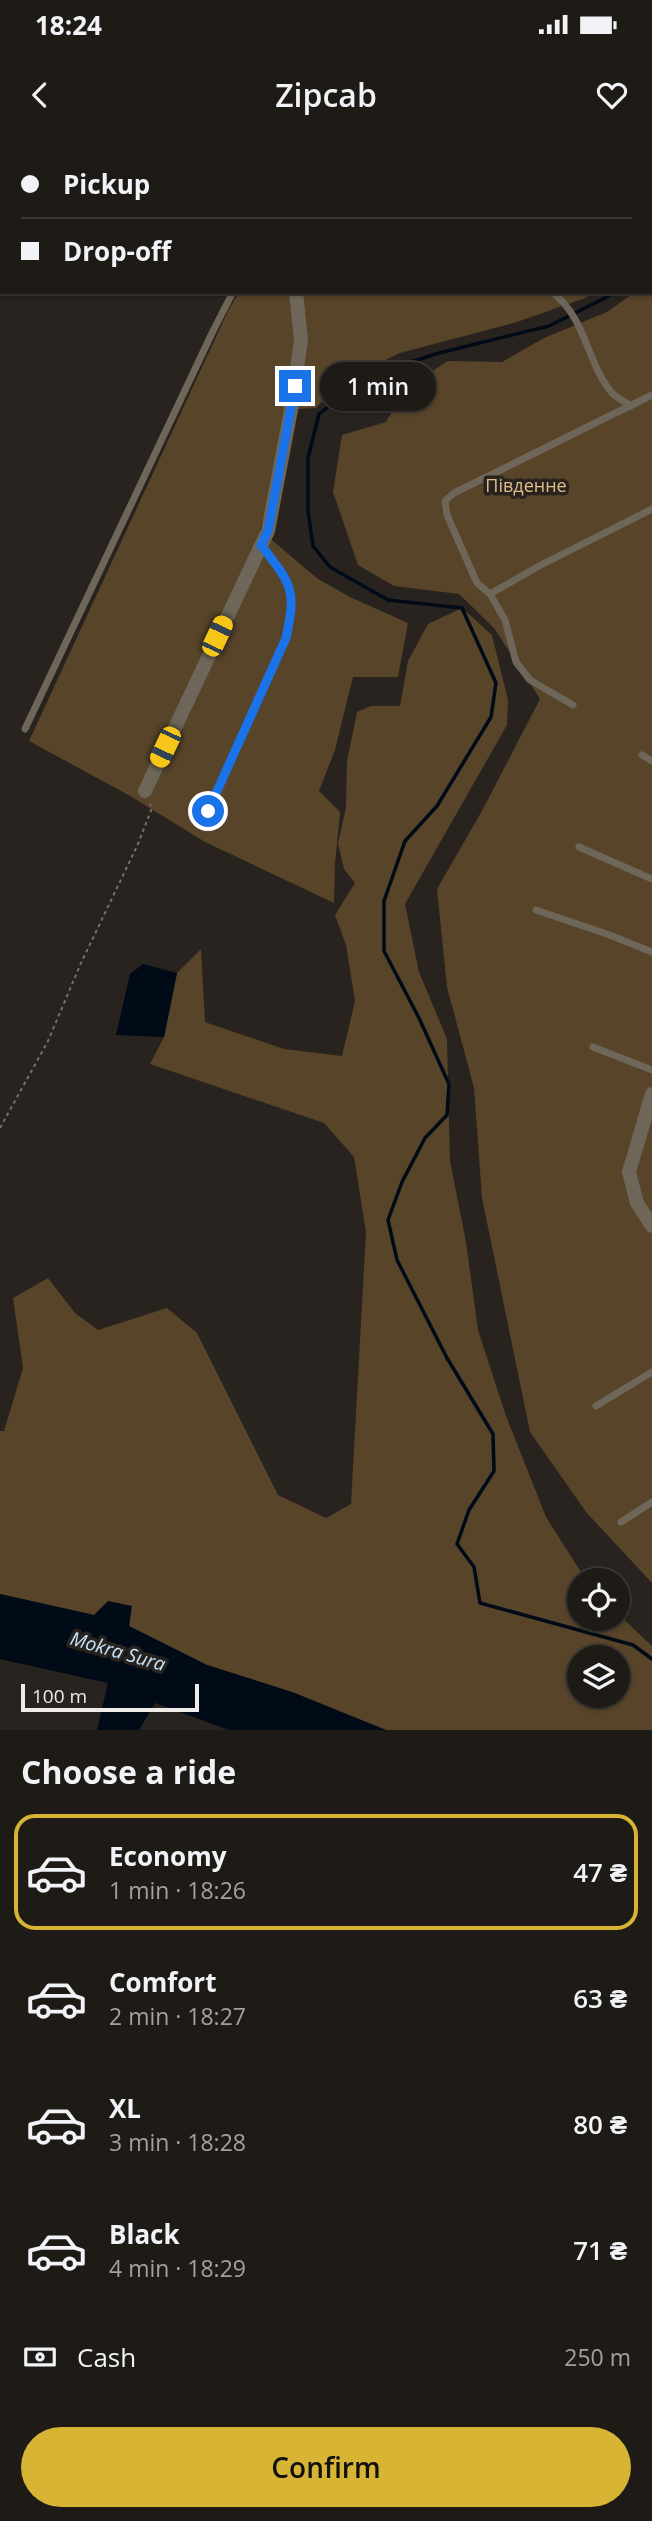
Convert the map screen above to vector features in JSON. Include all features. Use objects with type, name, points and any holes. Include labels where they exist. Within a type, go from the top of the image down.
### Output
[{"type":"street","points":[[145,791],[268,531],[301,340],[296,294]]},
{"type":"street","points":[[652,1094],[629,1172],[637,1203],[652,1226]]},
{"type":"lane","points":[[25,729],[232,294]]},
{"type":"lane","points":[[555,294],[566,303],[581,328],[601,376],[613,395],[631,406]]},
{"type":"lane","points":[[573,705],[530,680],[516,662],[505,620],[490,594],[477,583],[447,515],[446,501],[454,493],[652,395]]},
{"type":"lane","points":[[490,594],[652,509]]},
{"type":"lane","points":[[208,811],[286,638],[293,609],[288,580],[261,545]]},
{"type":"lane","points":[[642,755],[652,761]]},
{"type":"lane","points":[[579,847],[652,879]]},
{"type":"lane","points":[[536,910],[652,952]]},
{"type":"lane","points":[[593,1047],[652,1070]]},
{"type":"lane","points":[[596,1406],[652,1372]]},
{"type":"lane","points":[[621,1522],[652,1502]]},
{"type":"path","points":[[0,1128],[48,1041],[81,963],[138,844],[152,808],[145,791]]},
{"type":"green space","points":[[238,294],[289,294],[296,348],[273,485],[260,530],[318,579],[352,598],[408,623],[398,677],[353,677],[335,750],[319,791],[340,812],[334,903],[205,842],[132,797],[29,741]]},
{"type":"green space","points":[[301,294],[591,294],[514,323],[400,353],[339,383],[316,408],[297,409]]},
{"type":"green space","name":"Південне","points":[[632,294],[652,294],[652,1583],[586,1512],[530,1432],[482,1198],[474,1088],[447,987],[437,889],[483,809],[540,699],[494,628],[459,594],[394,586],[358,565],[333,492],[342,435],[386,422],[406,388],[448,361],[502,362],[544,338],[607,312]]},
{"type":"green space","points":[[462,608],[492,635],[508,700],[507,725],[405,904],[419,972],[447,1039],[450,1161],[466,1242],[478,1330],[506,1416],[546,1517],[578,1568],[567,1568],[567,1631],[630,1631],[630,1625],[652,1646],[652,1730],[386,1730],[292,1692],[207,1665],[129,1626],[131,1606],[94,1615],[0,1594],[0,1431],[4,1431],[23,1368],[13,1298],[48,1278],[75,1313],[98,1330],[167,1308],[197,1333],[278,1495],[326,1518],[351,1504],[366,1232],[354,1157],[324,1123],[150,1064],[164,1037],[177,973],[201,949],[205,1022],[284,1049],[342,1056],[355,1001],[346,945],[335,915],[355,883],[344,869],[338,844],[346,807],[347,761],[357,712],[371,706],[400,706],[408,661],[428,624]]},
{"type":"water","points":[[143,964],[177,973],[164,1037],[116,1035],[130,974]]},
{"type":"water","name":"Mokra Sura","points":[[0,1594],[94,1615],[108,1601],[132,1606],[129,1626],[207,1665],[292,1692],[386,1730],[229,1730],[155,1703],[139,1730],[97,1730],[108,1683],[0,1659]]},
{"type":"waterway","points":[[610,294],[549,326],[439,353],[382,371],[344,394],[319,414],[308,458],[308,511],[313,546],[330,567],[388,600],[462,608],[496,683],[491,717],[437,806],[405,841],[384,901],[384,951],[449,1084],[447,1115],[425,1138],[402,1182],[388,1220],[397,1260],[447,1358],[493,1434],[494,1471],[469,1510],[457,1544],[474,1567],[480,1603],[633,1645],[652,1659]]},
{"type":"route","points":[[208,811],[286,638],[293,609],[288,580],[261,545],[268,531],[295,386]]}]
